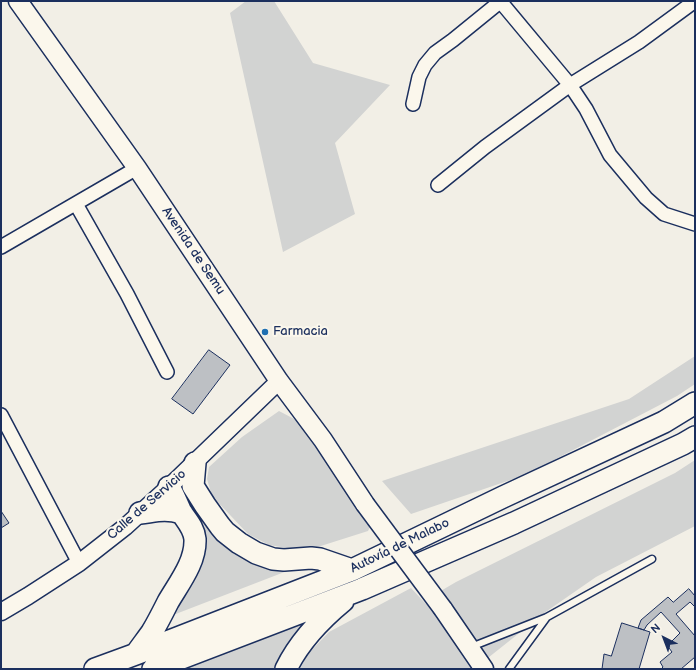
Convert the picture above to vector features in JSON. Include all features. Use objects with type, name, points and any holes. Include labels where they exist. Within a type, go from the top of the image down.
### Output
[{"type":"highway","name":"Autovía de Malabo","points":[[95,669],[352,570],[503,497],[664,422],[695,403]]},
{"type":"highway","name":"Autovía de Malabo","points":[[154,669],[362,589],[514,523],[683,444],[695,436]]},
{"type":"highway","points":[[195,462],[194,486],[220,526],[238,543],[256,553],[273,559],[320,559],[352,570]]},
{"type":"highway","points":[[136,654],[152,631],[183,578],[193,553],[195,539],[193,530],[182,513],[170,487]]},
{"type":"highway","points":[[140,513],[163,510],[182,513]]},
{"type":"highway","points":[[286,669],[298,649],[316,626],[342,602],[362,589]]},
{"type":"main road","name":"Avenida de Semu","points":[[18,1],[137,168],[279,381],[323,440],[365,504],[443,609],[484,669]]},
{"type":"street","points":[[413,104],[419,77],[435,53],[501,1],[570,86],[586,109],[610,155],[646,198],[664,214],[695,224]]},
{"type":"street","points":[[438,184],[485,147],[570,86],[639,42],[694,1]]},
{"type":"street","points":[[1,247],[137,168]]},
{"type":"street","points":[[76,204],[127,294],[167,372]]},
{"type":"street","name":"Calle de Servicio","points":[[1,612],[79,563],[125,527],[170,487],[279,381]]},
{"type":"street","points":[[1,415],[79,563]]},
{"type":"lane","points":[[469,648],[547,617],[652,559]]},
{"type":"lane","points":[[509,669],[547,617]]},
{"type":"shaded area","points":[[246,1],[274,1],[313,63],[390,85],[335,143],[355,214],[283,252],[230,13]]},
{"type":"shaded area","points":[[695,356],[695,384],[677,396],[525,475],[411,514],[382,481],[629,399]]},
{"type":"shaded area","points":[[279,411],[298,421],[370,527],[368,531],[305,551],[269,545],[248,534],[212,496],[207,479],[209,467],[242,437]]},
{"type":"shaded area","points":[[695,460],[695,526],[596,577],[547,611],[474,669],[300,669],[307,655],[329,632],[411,588],[440,619],[439,592],[456,582],[675,473]]},
{"type":"shaded area","points":[[189,495],[231,544],[313,561],[155,622],[199,546]]},
{"type":"shaded area","points":[[326,614],[285,669],[178,669]]},
{"type":"building","points":[[209,350],[230,365],[193,414],[172,399]]},
{"type":"building","points":[[1,511],[9,523],[1,528]]},
{"type":"building","points":[[689,589],[695,596],[695,607],[690,602],[676,614],[695,636],[695,657],[681,669],[661,669],[663,667],[660,662],[672,652],[669,648],[670,643],[680,633],[661,612],[647,625],[644,630],[638,628],[641,620],[668,597],[673,602]]},
{"type":"building","points":[[622,623],[650,632],[639,669],[602,669],[604,654],[611,656]]},
{"type":"place","name":"Farmacia","points":[[265,332]]}]
